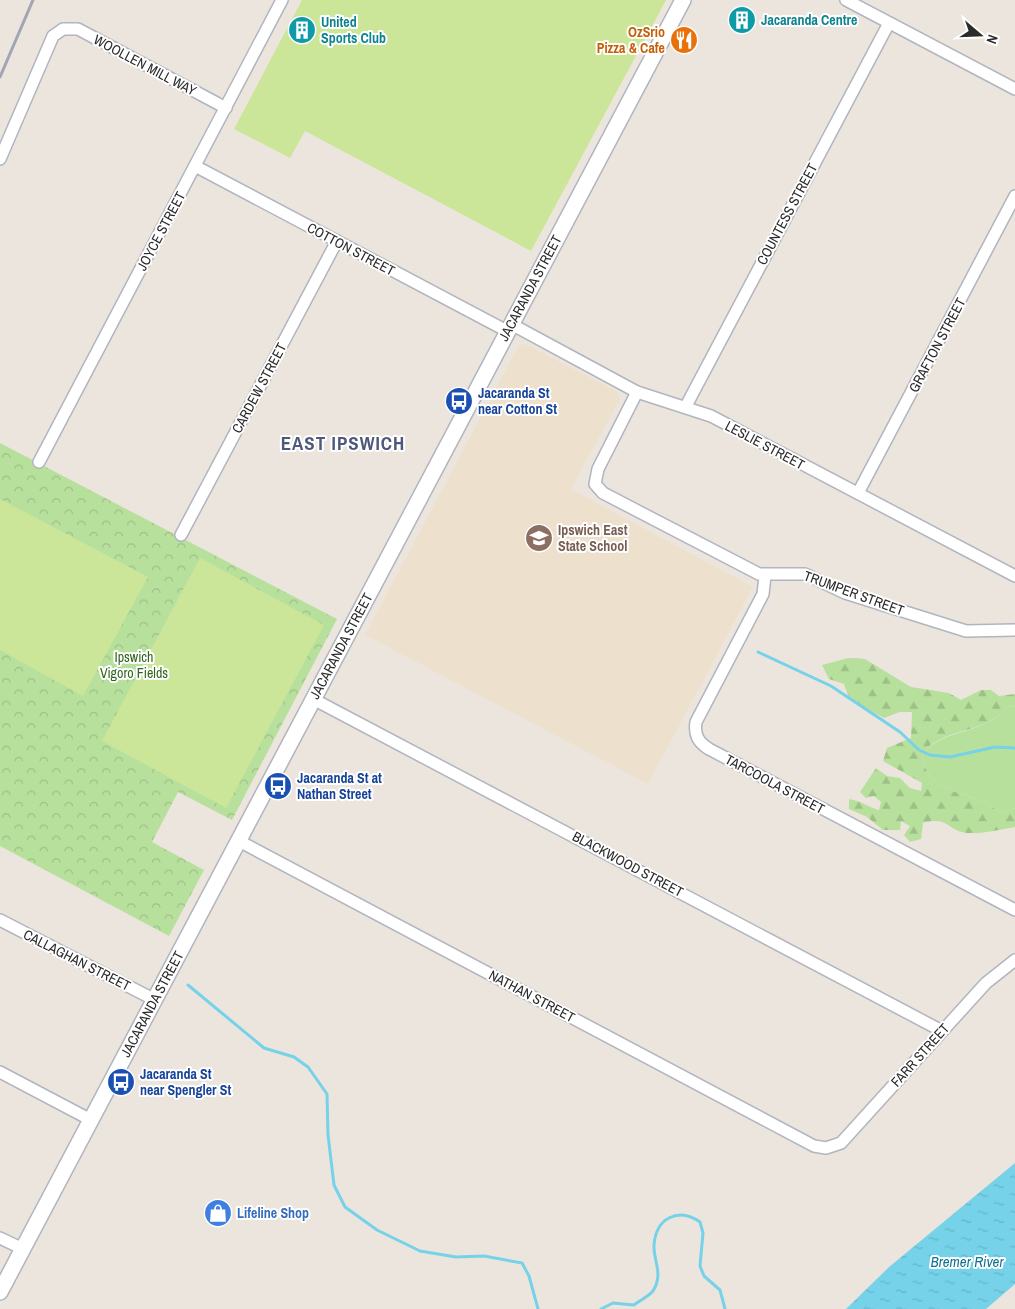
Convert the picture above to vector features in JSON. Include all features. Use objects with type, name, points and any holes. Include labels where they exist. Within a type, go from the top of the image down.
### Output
[{"type":"street","name":"JOYCE STREET","points":[[39,462],[282,0]]},
{"type":"street","name":"JACARANDA STREET","points":[[0,1292],[682,0]]},
{"type":"street","points":[[846,0],[1015,90]]},
{"type":"street","name":"COUNTESS STREET","points":[[686,406],[889,23]]},
{"type":"street","name":"WOOLLEN MILL WAY","points":[[0,159],[53,36],[63,29],[78,29],[226,108]]},
{"type":"street","name":"COTTON STREET","points":[[195,166],[336,241],[509,327]]},
{"type":"street","name":"GRAFTON STREET","points":[[858,494],[1015,196]]},
{"type":"street","name":"CARDEW STREET","points":[[181,535],[336,241]]},
{"type":"street","name":"LESLIE STREET","points":[[509,327],[637,392],[686,406],[711,416],[1015,576]]},
{"type":"street","name":"TRUMPER STREET","points":[[637,392],[598,469],[595,484],[603,494],[752,571],[766,576],[805,574],[845,593],[966,631],[1015,630]]},
{"type":"street","name":"TARCOOLA STREET","points":[[766,576],[763,594],[696,722],[695,731],[698,740],[709,749],[1015,910]]},
{"type":"street","name":"BLACKWOOD STREET","points":[[313,699],[942,1031]]},
{"type":"street","name":"NATHAN STREET","points":[[239,841],[814,1146],[826,1148]]},
{"type":"street","name":"CALLAGHAN STREET","points":[[0,920],[154,1000]]},
{"type":"street","name":"FARR STREET","points":[[826,1148],[840,1143],[986,983],[1015,960]]},
{"type":"street","points":[[0,1072],[91,1120]]},
{"type":"street","points":[[0,1238],[23,1250]]},
{"type":"shaded area","name":"Ipswich East State School","points":[[525,344],[616,391],[620,399],[571,489],[753,587],[648,784],[365,635],[519,345]]},
{"type":"green space","points":[[302,0],[666,0],[531,251],[305,131],[290,158],[234,129]]},
{"type":"green space","name":"Ipswich Vigoro Fields","points":[[0,443],[337,619],[232,820],[178,792],[152,842],[204,870],[169,936],[0,846]]},
{"type":"green space","points":[[0,499],[148,577],[83,696],[0,650]]},
{"type":"green space","points":[[200,558],[324,625],[226,808],[102,741]]},
{"type":"green space","points":[[848,658],[865,659],[911,687],[949,693],[961,700],[981,690],[991,690],[999,696],[1015,694],[1015,706],[1007,707],[998,716],[977,727],[941,739],[922,754],[930,776],[945,788],[975,798],[1002,813],[1015,808],[1015,827],[971,833],[957,830],[939,821],[932,821],[923,823],[921,839],[910,842],[904,835],[910,826],[901,821],[900,830],[883,830],[867,817],[849,809],[849,799],[879,810],[881,802],[874,796],[866,798],[860,792],[876,768],[887,776],[900,778],[910,788],[921,791],[922,783],[883,761],[887,748],[911,738],[912,712],[900,712],[884,718],[850,700],[844,684],[829,679],[822,665]]},
{"type":"green space","points":[[1015,706],[1015,808],[1002,813],[975,798],[945,788],[930,776],[922,754],[931,745],[988,722],[999,716],[1007,707]]},
{"type":"water","name":"Bremer River","points":[[1015,1163],[1015,1284],[986,1309],[846,1309],[889,1267]]},
{"type":"waterway","points":[[758,652],[831,686],[900,732],[919,750],[930,755],[950,757],[995,747],[1015,748]]},
{"type":"waterway","points":[[188,985],[264,1048],[294,1057],[308,1067],[327,1094],[328,1135],[334,1185],[345,1207],[377,1230],[420,1251],[456,1257],[484,1256],[522,1263],[529,1276],[538,1309]]},
{"type":"waterway","points":[[601,1309],[613,1303],[634,1305],[653,1291],[658,1278],[654,1245],[659,1228],[669,1218],[684,1215],[700,1222],[703,1233],[700,1266],[704,1276],[720,1290],[725,1309]]},
{"type":"railway","points":[[0,77],[33,0]]},
{"type":"place","name":"Jacaranda Centre","points":[[742,20]]},
{"type":"place","name":"United Sports Club","points":[[302,30]]},
{"type":"place","name":"OzSrio Pizza & Cafe","points":[[684,40]]},
{"type":"place","name":"Jacaranda St near Cotton St","points":[[459,401]]},
{"type":"place","name":"Ipswich East State School","points":[[539,538]]},
{"type":"place","name":"Jacaranda St at Nathan Street","points":[[278,786]]},
{"type":"place","name":"Jacaranda St near Spengler St","points":[[121,1082]]},
{"type":"place","name":"Lifeline Shop","points":[[218,1213]]},
{"type":"district","name":"EAST IPSWICH","points":[[343,443]]}]
